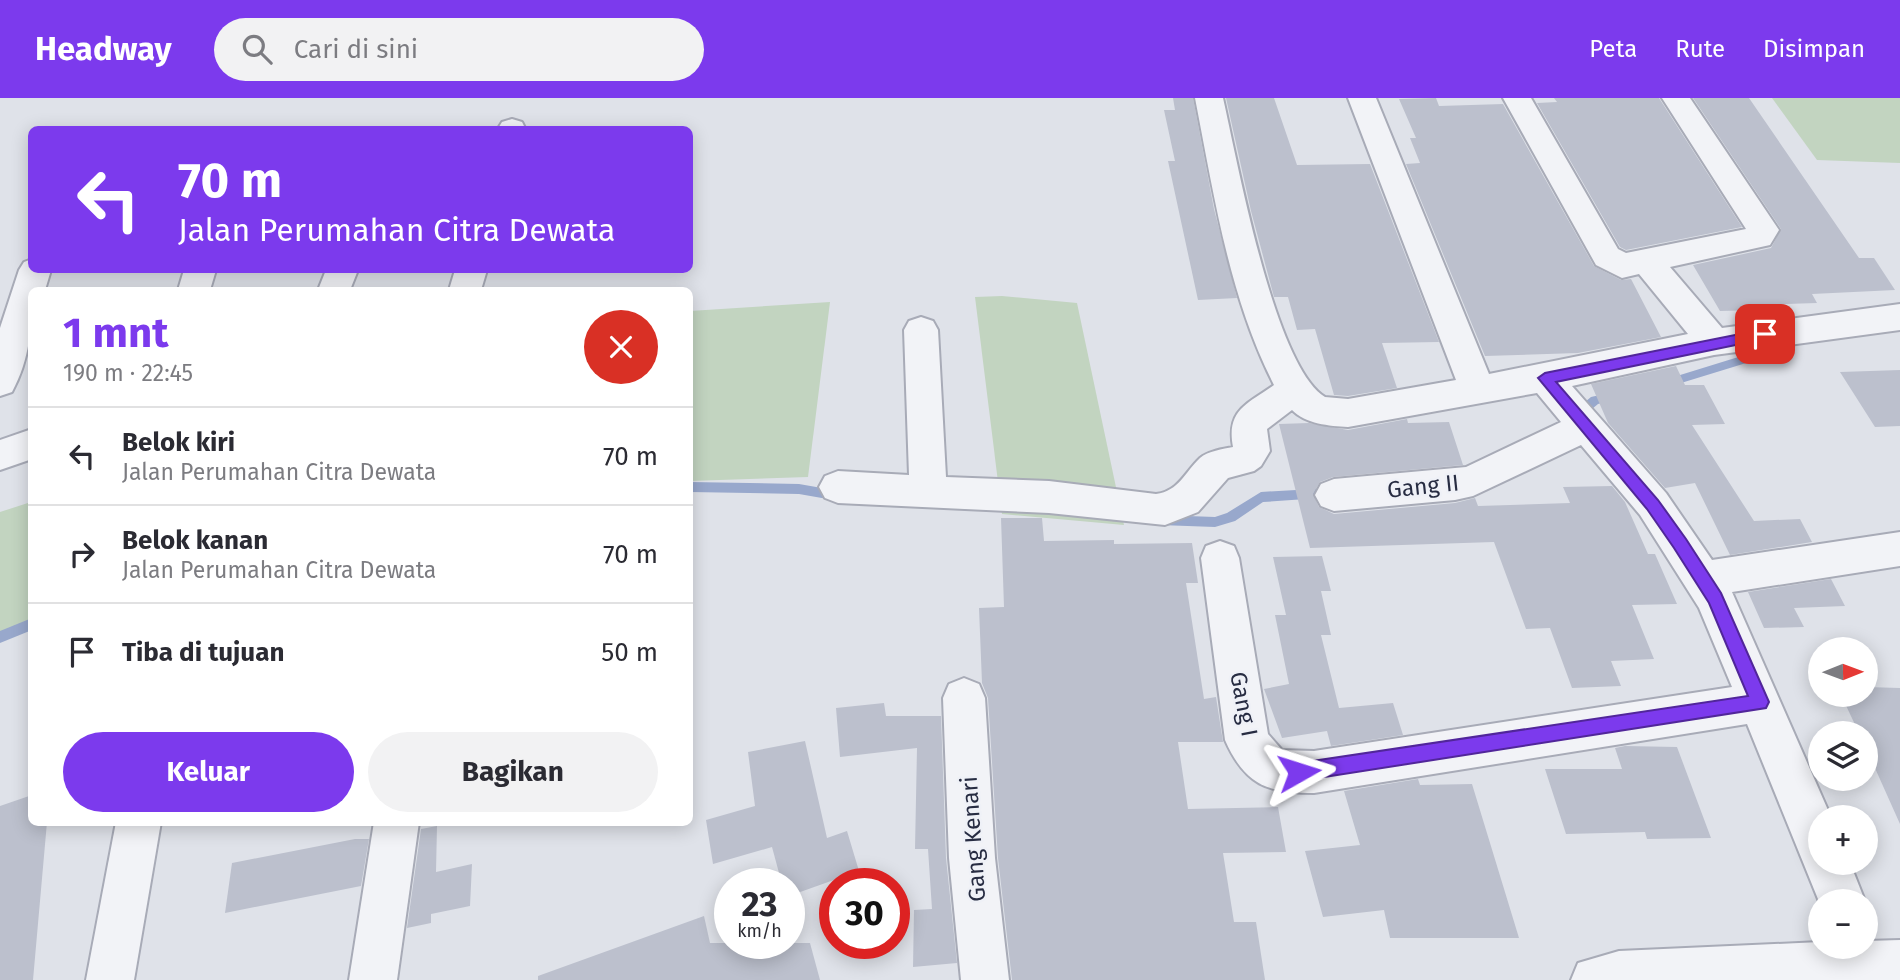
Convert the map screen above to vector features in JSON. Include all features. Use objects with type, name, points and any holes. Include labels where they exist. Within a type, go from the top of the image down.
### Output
[{"type":"street","points":[[1209,98],[1225,176],[1270,343],[1294,390],[1307,403],[1324,411],[1348,413],[1545,378],[1714,342],[1900,317]]},
{"type":"street","points":[[1363,98],[1477,389]]},
{"type":"street","points":[[1517,98],[1606,257],[1622,267],[1759,237],[1763,230],[1676,98]]},
{"type":"street","points":[[1648,262],[1714,342]]},
{"type":"street","points":[[0,382],[28,295]]},
{"type":"street","points":[[921,330],[928,492]]},
{"type":"street","points":[[1545,378],[1584,427],[1653,504],[1715,598],[1808,817]]},
{"type":"street","points":[[838,487],[1049,497],[1156,510],[1172,509],[1184,503],[1217,466],[1242,461],[1248,457],[1252,451],[1248,430],[1252,420],[1294,390]]},
{"type":"street","name":"Gang II","points":[[1334,495],[1455,485],[1473,481],[1584,427]]},
{"type":"street","points":[[0,454],[28,445]]},
{"type":"street","points":[[1703,579],[1900,548]]},
{"type":"street","name":"Gang I","points":[[1220,558],[1248,740],[1257,758],[1270,769],[1314,772],[1760,702]]},
{"type":"street","name":"Gang Kenari","points":[[964,698],[972,858],[985,980]]},
{"type":"street","points":[[110,980],[138,826]]},
{"type":"street","points":[[373,980],[396,826]]},
{"type":"street","points":[[1611,978],[1863,959]]},
{"type":"green space","points":[[1772,98],[1900,98],[1900,163],[1817,160]]},
{"type":"green space","points":[[1002,296],[1077,303],[1124,525],[1002,514],[975,297]]},
{"type":"green space","points":[[830,302],[808,477],[693,481],[693,311]]},
{"type":"green space","points":[[28,503],[28,628],[0,639],[0,512]]},
{"type":"building","points":[[1173,98],[1193,98],[1214,209],[1237,298],[1198,300],[1168,161],[1175,161],[1164,110],[1175,110]]},
{"type":"building","points":[[1226,98],[1274,98],[1297,165],[1370,164],[1439,342],[1382,343],[1397,388],[1348,396],[1334,395],[1315,329],[1297,330],[1288,297],[1274,297],[1251,211]]},
{"type":"building","points":[[1436,98],[1439,106],[1503,104],[1594,266],[1621,280],[1631,279],[1661,337],[1578,353],[1485,356],[1406,164],[1420,163],[1410,138],[1416,138],[1399,99]]},
{"type":"building","points":[[1554,98],[1659,98],[1742,227],[1626,250],[1620,247],[1537,103],[1557,102]]},
{"type":"building","points":[[1693,98],[1749,98],[1859,258],[1874,258],[1895,290],[1812,294],[1817,303],[1757,305],[1760,310],[1720,311],[1693,265],[1771,248],[1781,229]]},
{"type":"building","points":[[1676,366],[1685,385],[1704,385],[1725,424],[1692,425],[1754,521],[1800,519],[1812,542],[1730,555],[1695,483],[1665,488],[1608,423],[1591,384]]},
{"type":"building","points":[[1900,370],[1900,426],[1875,427],[1840,372]]},
{"type":"building","points":[[1407,419],[1408,423],[1449,422],[1463,465],[1333,477],[1320,482],[1313,494],[1319,507],[1334,514],[1455,503],[1475,498],[1478,506],[1570,503],[1563,487],[1612,486],[1625,502],[1648,554],[1655,554],[1677,604],[1632,605],[1654,659],[1611,661],[1621,686],[1572,688],[1550,628],[1526,629],[1494,542],[1310,548],[1279,424],[1309,423],[1348,430]]},
{"type":"building","points":[[1001,518],[1042,518],[1044,541],[1192,543],[1198,583],[1186,583],[1204,699],[1216,697],[1223,742],[1178,742],[1188,809],[1278,807],[1286,852],[1223,853],[1234,922],[1256,922],[1265,980],[1012,980],[998,858],[988,698],[982,683],[979,608],[1004,607]]},
{"type":"building","points":[[1322,556],[1331,591],[1321,591],[1331,635],[1321,635],[1339,708],[1393,703],[1403,735],[1331,746],[1327,731],[1282,738],[1264,689],[1289,684],[1275,615],[1286,615],[1273,557]]},
{"type":"building","points":[[1831,579],[1845,606],[1794,608],[1804,627],[1764,628],[1748,592]]},
{"type":"building","points":[[1878,687],[1900,688],[1900,824],[1878,775],[1878,721],[1853,721],[1847,707],[1878,707]]},
{"type":"building","points":[[884,703],[886,716],[941,716],[946,858],[957,963],[913,967],[914,910],[932,909],[928,849],[915,849],[917,748],[840,757],[836,708]]},
{"type":"building","points":[[805,741],[827,838],[847,831],[858,868],[819,868],[819,885],[805,890],[805,868],[778,868],[772,847],[713,864],[706,820],[755,806],[748,752]]},
{"type":"building","points":[[1677,747],[1711,838],[1647,839],[1645,832],[1566,834],[1545,769],[1622,769],[1615,748]]},
{"type":"building","points":[[1418,779],[1420,785],[1472,784],[1519,938],[1390,938],[1384,910],[1323,917],[1305,851],[1360,845],[1344,791]]},
{"type":"building","points":[[28,796],[28,826],[47,826],[33,980],[0,980],[0,806]]},
{"type":"building","points":[[437,826],[436,872],[472,864],[470,906],[431,914],[431,923],[407,928],[421,829]]},
{"type":"building","points":[[355,839],[369,839],[361,886],[225,913],[232,863]]},
{"type":"building","points":[[704,916],[710,943],[714,943],[714,959],[805,959],[805,943],[810,943],[820,980],[538,980],[538,976]]},
{"type":"waterway","points":[[1668,383],[1765,353],[1784,339]]},
{"type":"waterway","points":[[1577,415],[1595,400],[1613,396]]},
{"type":"waterway","points":[[693,487],[799,489],[839,496]]},
{"type":"waterway","points":[[1160,520],[1215,522],[1231,517],[1261,497],[1331,493]]},
{"type":"waterway","points":[[0,637],[28,626]]},
{"type":"route","points":[[1299,772],[1314,772],[1760,702],[1715,598],[1680,544],[1653,504],[1584,427],[1545,378],[1714,342],[1765,334]]}]
